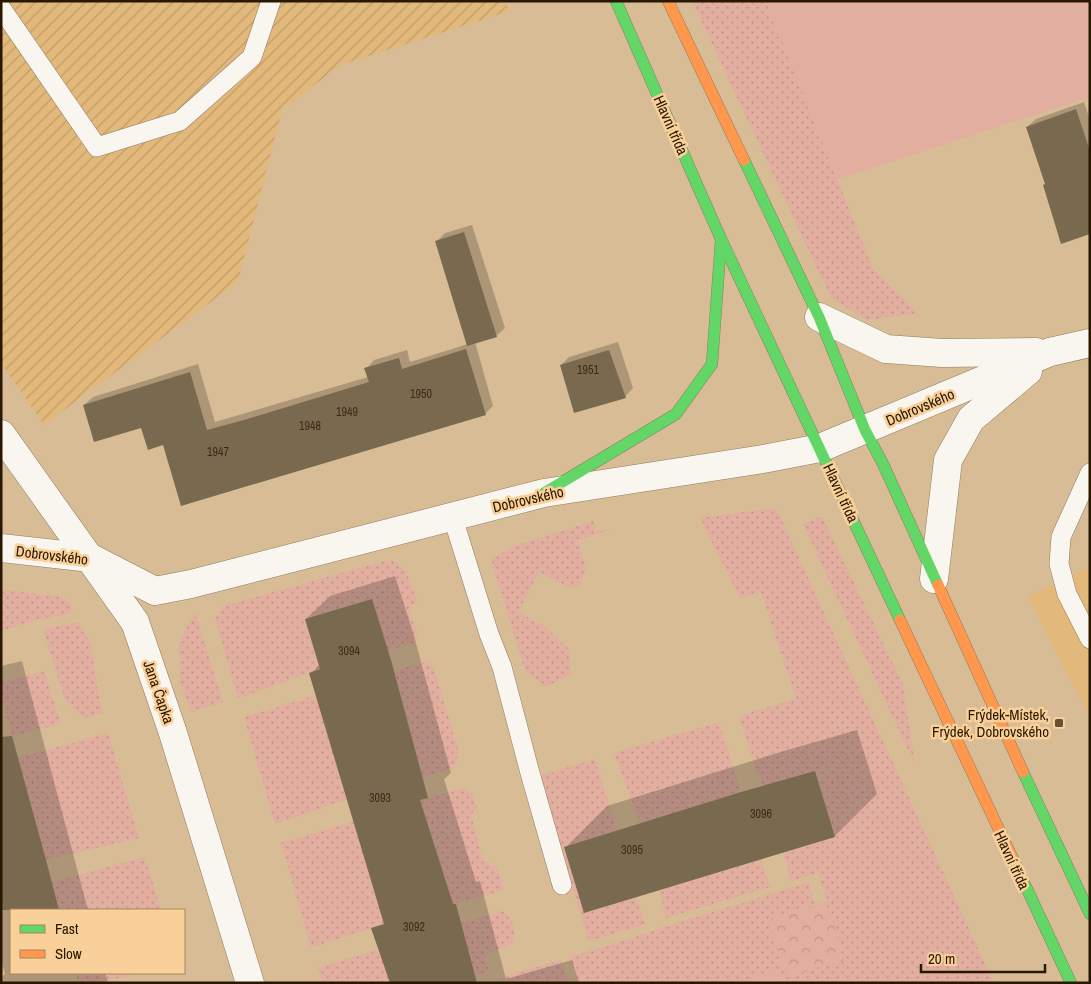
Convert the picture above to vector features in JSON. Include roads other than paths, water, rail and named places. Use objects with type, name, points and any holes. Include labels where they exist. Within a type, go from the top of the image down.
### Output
[{"type":"main road","name":"Hlavní třída","points":[[616,1],[721,239],[1070,983]]},
{"type":"main road","points":[[668,1],[819,317],[865,430],[883,464],[934,579],[1090,914]]},
{"type":"main road","points":[[544,493],[676,414],[712,364],[721,239]]},
{"type":"street","name":"Dobrovského","points":[[819,317],[886,349],[942,353],[1050,352]]},
{"type":"street","name":"Dobrovského","points":[[1,548],[91,558],[155,591],[191,584],[453,518],[544,493],[820,448],[1050,352],[1090,343]]},
{"type":"street","points":[[934,579],[948,460],[971,418],[1050,352]]},
{"type":"street","name":"Jana Čapka","points":[[1,434],[135,622],[173,733],[250,983]]},
{"type":"lane","points":[[1,8],[97,147],[180,121],[252,58],[272,1]]},
{"type":"lane","points":[[1090,473],[1061,537],[1059,564],[1066,594],[1090,639]]},
{"type":"lane","points":[[453,518],[489,634],[502,667],[562,885]]},
{"type":"place","name":"Frýdek-Místek, Frýdek, Dobrovského","points":[[1059,723]]}]
